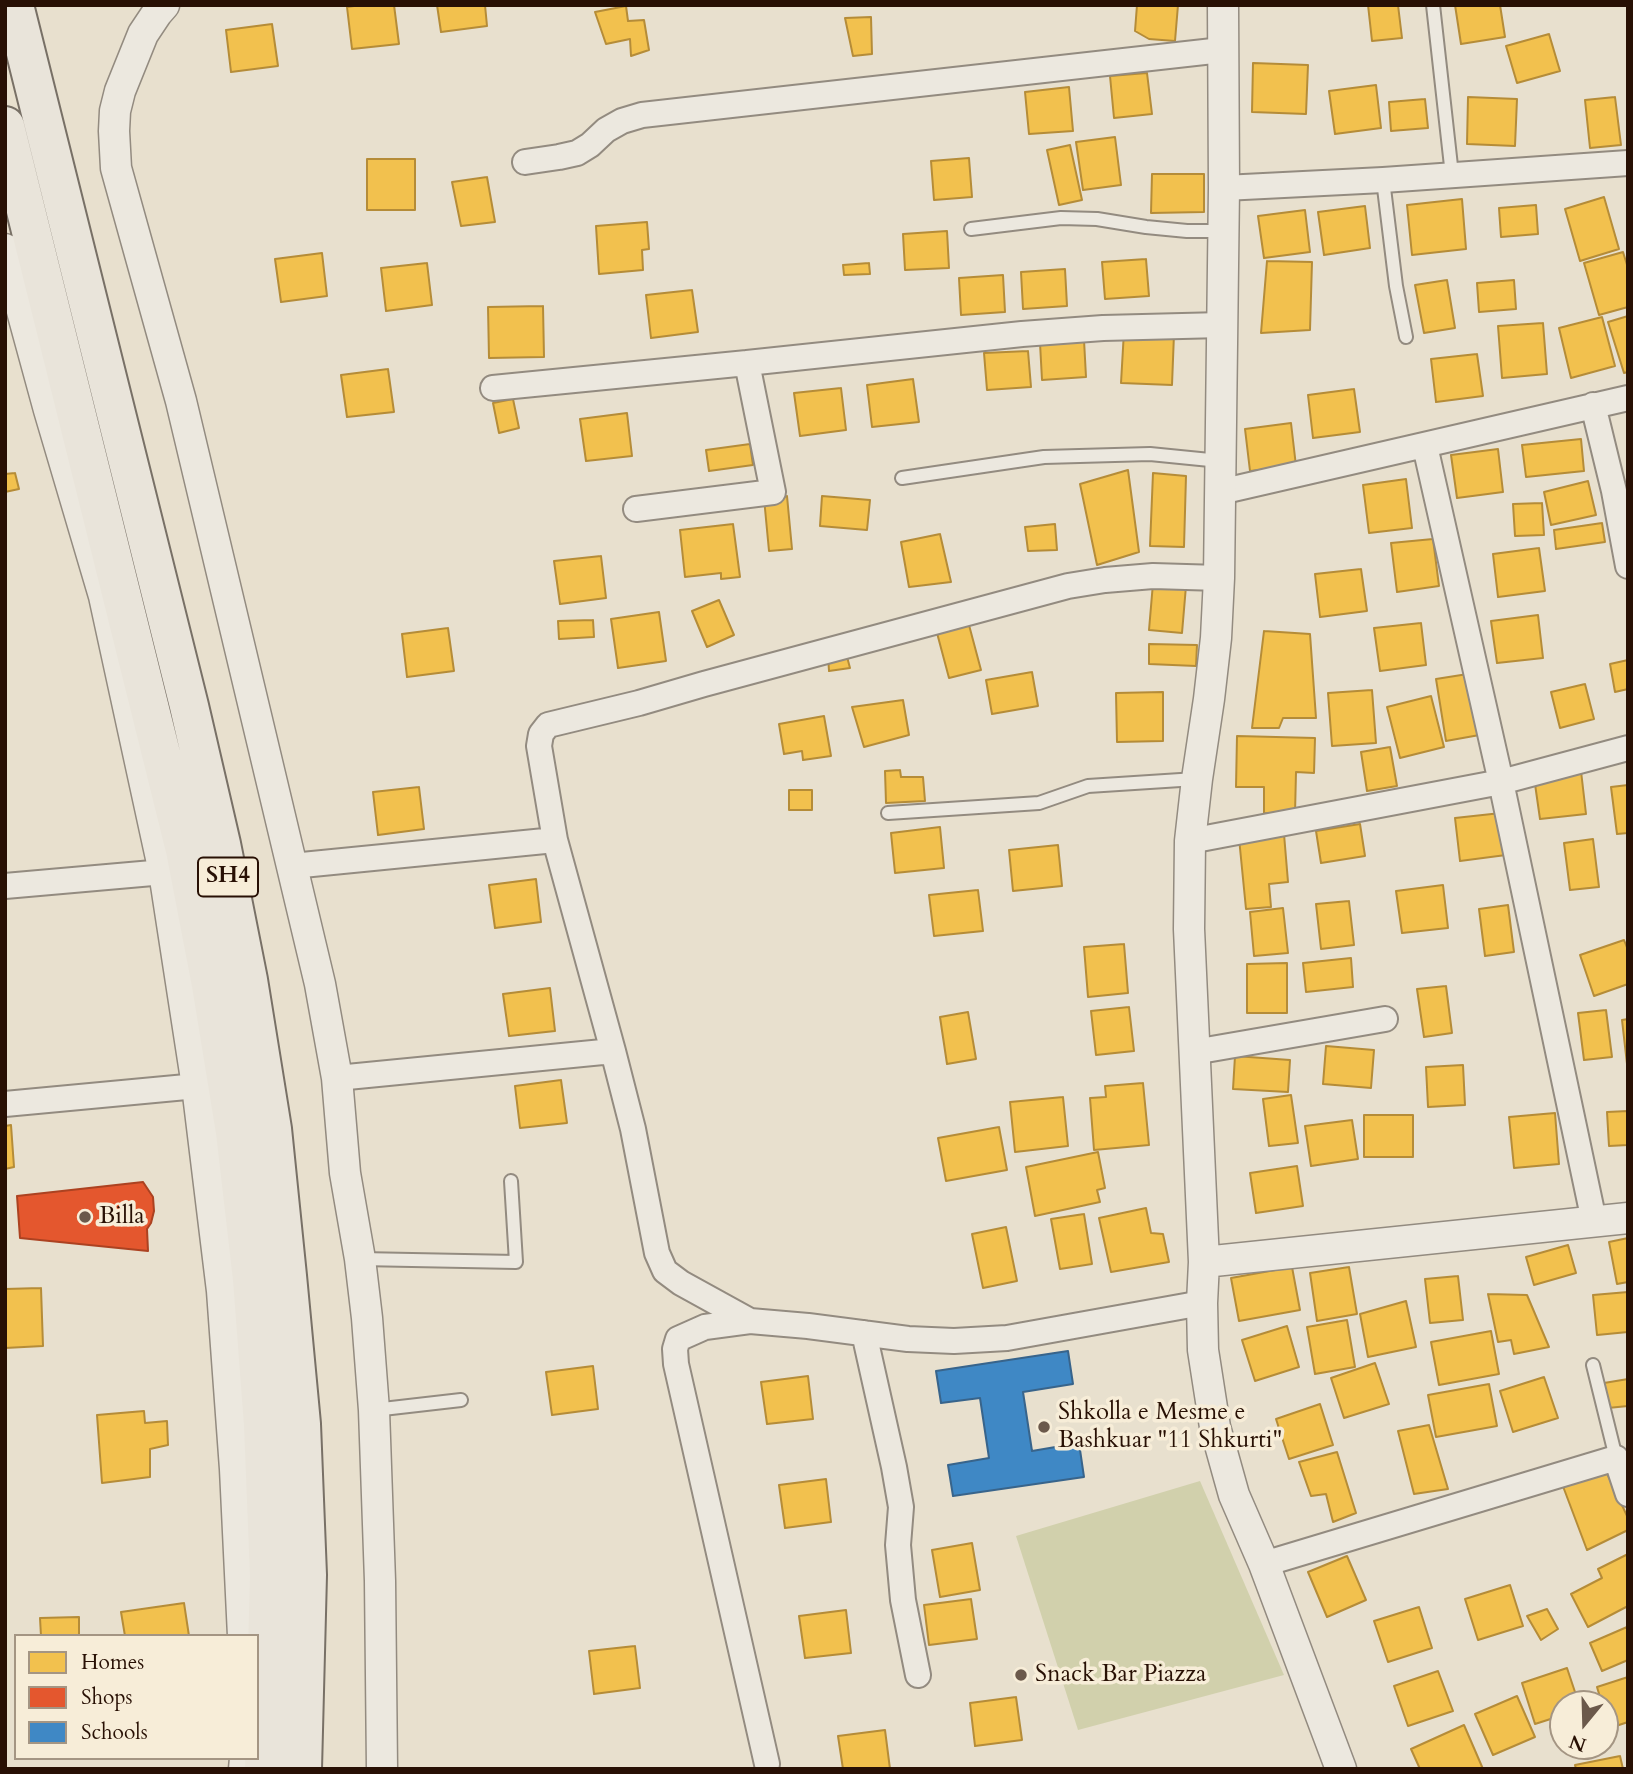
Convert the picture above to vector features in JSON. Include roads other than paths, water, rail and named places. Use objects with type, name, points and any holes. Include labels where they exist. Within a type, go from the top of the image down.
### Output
[{"type":"highway","name":"SH4","points":[[14,5],[189,706],[221,844],[248,980],[272,1129],[301,1424],[307,1575],[302,1769]]},
{"type":"highway","name":"SH4","points":[[5,125],[186,850],[235,1132],[252,1279],[263,1425],[269,1576],[264,1769]]},
{"type":"street","points":[[164,5],[143,34],[120,91],[115,111],[116,168],[181,401],[320,984],[337,1078],[345,1173],[367,1318],[374,1410],[380,1581],[382,1769]]},
{"type":"street","points":[[1223,5],[1224,188],[1219,578],[1211,687],[1190,841],[1189,929],[1205,1262],[1203,1350],[1214,1427],[1234,1495],[1264,1564],[1341,1769]]},
{"type":"street","points":[[524,162],[577,153],[606,130],[622,121],[642,115],[1222,50]]},
{"type":"street","points":[[1224,188],[1628,163]]},
{"type":"street","points":[[5,249],[104,596],[164,872],[197,1086],[222,1291],[236,1469],[243,1634]]},
{"type":"street","points":[[494,388],[1063,331],[1222,325]]},
{"type":"street","points":[[636,509],[773,492],[747,363]]},
{"type":"street","points":[[1220,492],[1628,398]]},
{"type":"street","points":[[1593,405],[1614,491],[1628,566]]},
{"type":"street","points":[[1425,446],[1501,782],[1594,1221]]},
{"type":"street","points":[[750,1321],[681,1283],[665,1271],[657,1254],[613,1051],[555,840],[540,746],[541,734],[548,725],[639,703],[1068,586],[1153,576],[1219,578]]},
{"type":"street","points":[[1190,841],[1501,782],[1628,748]]},
{"type":"street","points":[[292,866],[555,840]]},
{"type":"street","points":[[5,886],[164,872]]},
{"type":"street","points":[[1194,1052],[1385,1019]]},
{"type":"street","points":[[337,1078],[613,1051]]},
{"type":"street","points":[[5,1104],[197,1086]]},
{"type":"street","points":[[1205,1262],[1628,1218]]},
{"type":"street","points":[[767,1765],[676,1364],[675,1349],[678,1339],[705,1327],[750,1321],[908,1339],[954,1341],[1007,1338],[1202,1303]]},
{"type":"street","points":[[864,1333],[899,1494],[901,1507],[898,1545],[903,1600],[918,1675]]},
{"type":"street","points":[[1264,1564],[1622,1457],[1628,1494]]},
{"type":"lane","points":[[1433,5],[1452,174]]},
{"type":"lane","points":[[1383,180],[1396,286],[1406,337]]},
{"type":"lane","points":[[971,229],[1061,218],[1097,219],[1187,231],[1223,231]]},
{"type":"lane","points":[[902,478],[1044,457],[1150,454],[1221,461]]},
{"type":"lane","points":[[888,813],[1039,803],[1088,786],[1197,779]]},
{"type":"lane","points":[[360,1259],[516,1262],[511,1181]]},
{"type":"lane","points":[[1593,1364],[1622,1457]]},
{"type":"lane","points":[[374,1410],[461,1400]]},
{"type":"place","name":"Billa","points":[[85,1217]]},
{"type":"place","name":"Shkolla e Mesme e Bashkuar \"11 Shkurti\"","points":[[1044,1427]]},
{"type":"place","name":"Snack Bar Piazza","points":[[1021,1675]]}]
